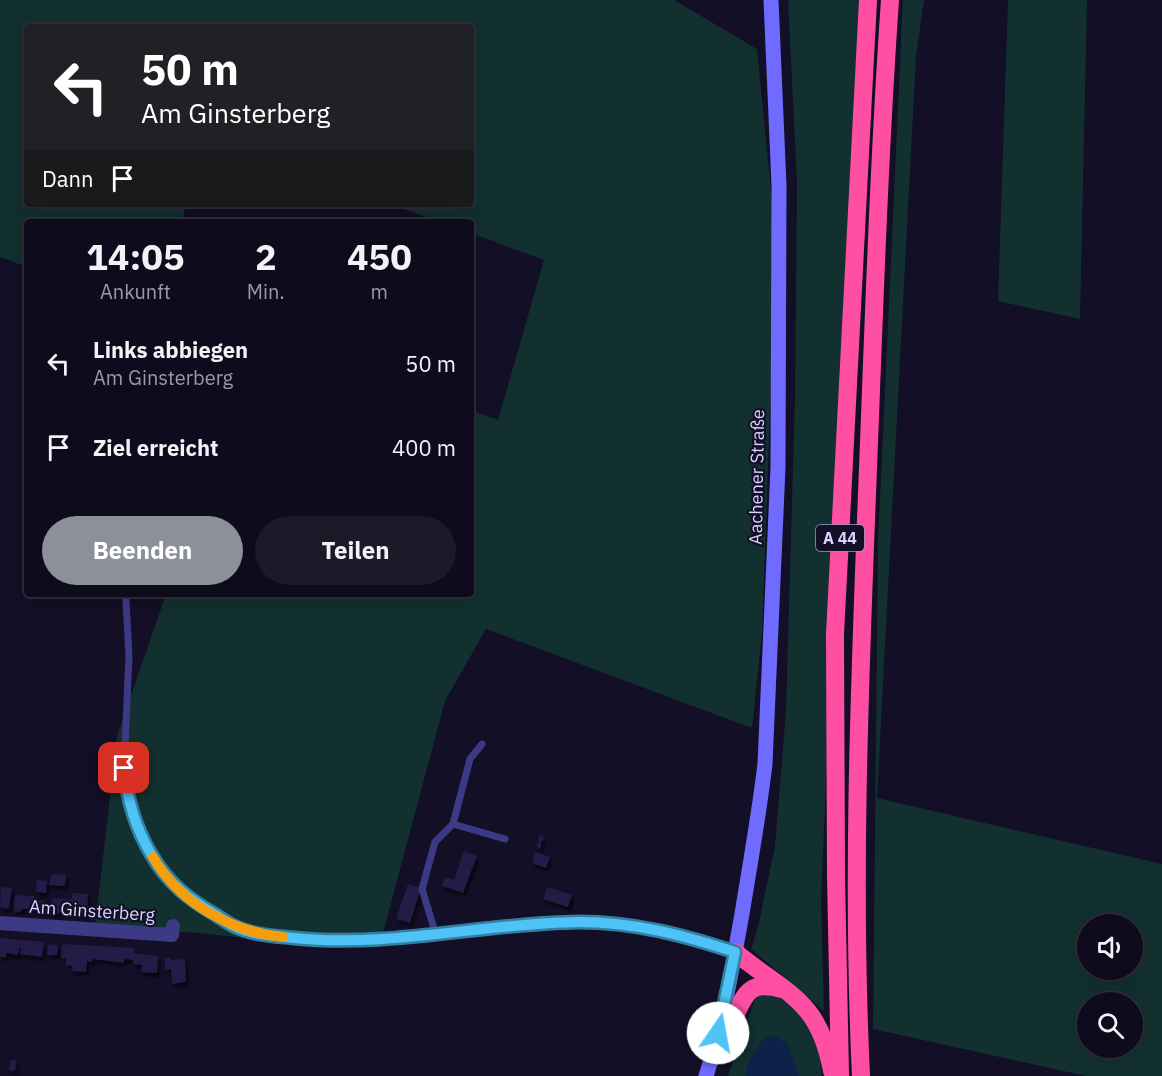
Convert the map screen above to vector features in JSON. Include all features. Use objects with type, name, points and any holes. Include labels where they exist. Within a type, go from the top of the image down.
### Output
[{"type":"highway","name":"A 44","points":[[840,1076],[836,876],[836,634],[868,0]]},
{"type":"highway","name":"A 44","points":[[861,1076],[858,761],[880,135],[890,0]]},
{"type":"highway","points":[[735,952],[805,1006],[817,1022],[826,1046],[833,1076]]},
{"type":"highway","points":[[713,1053],[747,993],[765,985],[787,990]]},
{"type":"main road","name":"Aachener Straße","points":[[706,1076],[735,952],[760,812],[765,764],[778,468],[779,186],[771,0]]},
{"type":"street","name":"Am Ginsterberg","points":[[0,923],[172,935],[173,926]]},
{"type":"lane","name":"Am Ginsterberg","points":[[126,601],[129,656],[124,768],[128,797],[137,826],[159,868],[174,886],[195,903],[235,927],[269,935],[329,941],[381,940],[534,924],[619,923],[672,933],[735,952]]},
{"type":"lane","points":[[436,935],[423,889],[435,842],[453,824],[470,759],[483,744]]},
{"type":"lane","points":[[453,824],[505,839]]},
{"type":"green space","points":[[0,0],[674,0],[757,49],[772,201],[774,302],[762,633],[752,728],[486,629],[445,701],[383,933],[317,942],[263,940],[95,926],[117,736],[165,597],[474,597],[474,411],[498,420],[544,260],[474,234],[474,219],[432,219],[398,207],[474,207],[474,24],[24,24],[24,207],[185,207],[183,219],[24,219],[24,266],[0,257]]},
{"type":"green space","points":[[788,0],[859,0],[821,901],[824,1011],[751,949],[758,927],[775,846],[786,711],[795,397],[797,182]]},
{"type":"green space","points":[[903,0],[924,0],[916,56],[877,798],[1162,864],[1162,1076],[1086,1076],[873,1029],[878,543]]},
{"type":"green space","points":[[1008,0],[1087,0],[1080,319],[998,301]]},
{"type":"green space","points":[[776,994],[801,1011],[820,1054],[822,1076],[728,1076],[756,996]]},
{"type":"water","points":[[777,1036],[787,1043],[799,1076],[745,1076],[749,1061],[764,1038]]},
{"type":"building","points":[[541,835],[544,840],[541,842],[541,848],[538,849],[536,844]]},
{"type":"building","points":[[464,851],[477,856],[463,893],[442,886],[445,877],[454,880]]},
{"type":"building","points":[[535,852],[550,857],[546,868],[532,863]]},
{"type":"building","points":[[52,874],[66,875],[65,886],[49,885]]},
{"type":"building","points":[[37,880],[47,881],[46,893],[36,892]]},
{"type":"building","points":[[408,884],[421,888],[410,923],[396,919]]},
{"type":"building","points":[[1,887],[12,888],[9,909],[0,907]]},
{"type":"building","points":[[547,887],[572,895],[568,907],[543,899]]},
{"type":"building","points":[[72,893],[88,894],[87,913],[51,913],[52,898],[72,899]]},
{"type":"building","points":[[15,895],[34,896],[34,900],[45,901],[44,910],[14,911]]},
{"type":"building","points":[[0,938],[44,942],[42,957],[20,954],[21,948],[19,948],[18,955],[6,953],[6,957],[0,957]]},
{"type":"building","points":[[48,944],[58,945],[57,955],[47,955]]},
{"type":"building","points":[[62,944],[134,948],[134,953],[158,956],[157,973],[142,972],[142,965],[133,964],[133,960],[124,959],[124,963],[93,959],[92,962],[87,961],[86,972],[71,971],[72,966],[66,965],[66,959],[61,958]]},
{"type":"building","points":[[165,958],[185,959],[186,982],[172,984],[171,969],[165,970]]},
{"type":"building","points":[[11,1060],[17,1061],[15,1071],[9,1070]]},
{"type":"slow traffic","points":[[153,857],[174,886],[195,903],[235,927],[283,937]]},
{"type":"route","points":[[124,768],[128,797],[137,826],[159,868],[174,886],[195,903],[235,927],[269,935],[319,941],[381,940],[534,924],[577,922],[619,923],[653,929],[735,952],[718,1033]]}]
